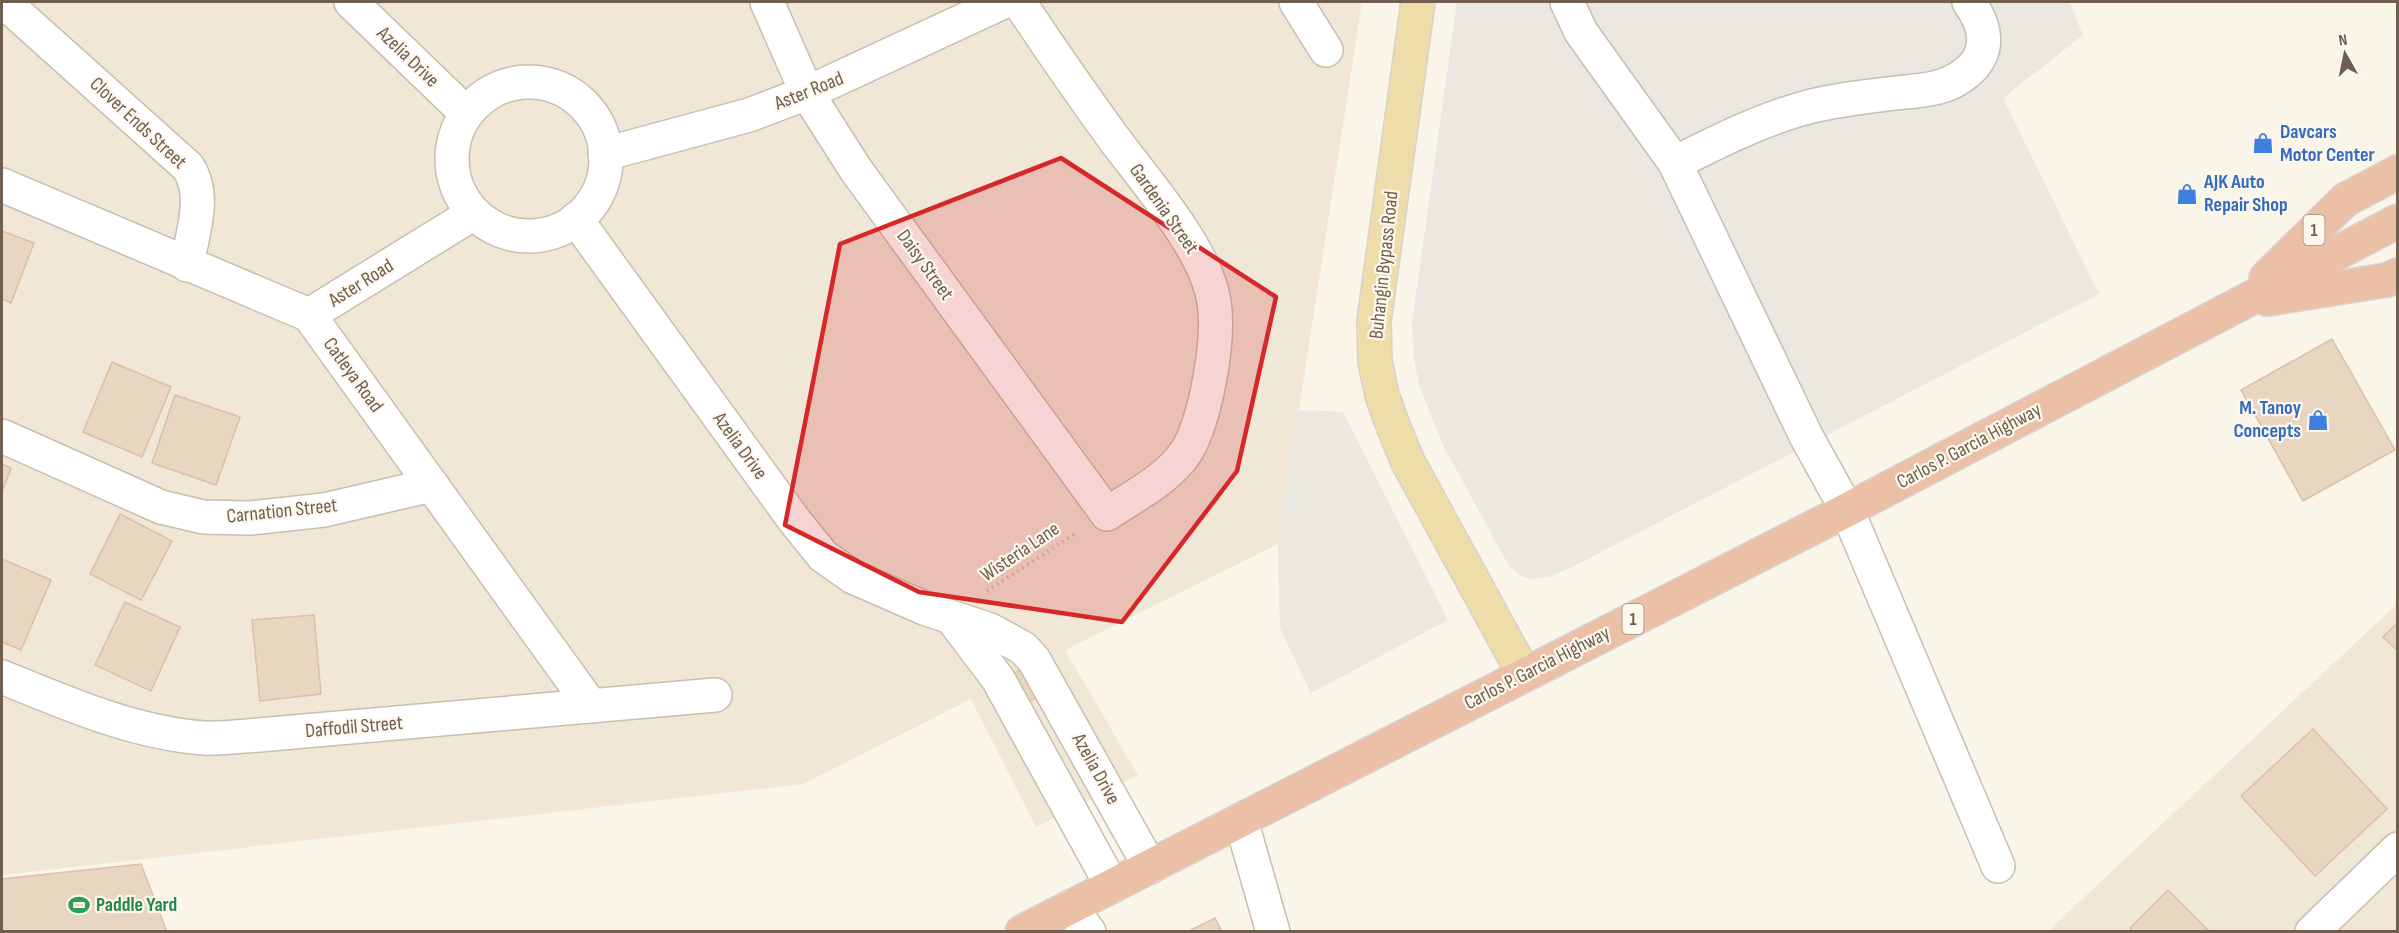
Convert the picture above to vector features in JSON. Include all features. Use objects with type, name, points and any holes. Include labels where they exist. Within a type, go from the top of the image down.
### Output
[{"type":"highway","name":"Carlos P. Garcia Highway","points":[[2241,303],[2344,200],[2397,172]]},
{"type":"highway","name":"Carlos P. Garcia Highway","points":[[1022,932],[1080,919],[1112,886],[1847,510],[2397,221]]},
{"type":"highway","name":"Carlos P. Garcia Highway","points":[[2241,303],[2387,280],[2397,275]]},
{"type":"main road","name":"Buhangin Bypass Road","points":[[1418,2],[1374,321],[1375,362],[1382,395],[1408,462],[1524,675]]},
{"type":"street","name":"Azelia Drive","points":[[351,2],[466,113]]},
{"type":"street","name":"Daisy Street","points":[[766,2],[807,93],[856,170],[1107,513]]},
{"type":"street","name":"Aster Road","points":[[606,154],[749,115],[807,93],[1003,2]]},
{"type":"street","name":"Gardenia Street","points":[[1018,2],[1192,245],[1214,301],[1215,327],[1208,385],[1197,429],[1185,453],[1167,473],[1107,513]]},
{"type":"street","points":[[1296,2],[1326,50]]},
{"type":"street","points":[[1567,2],[1581,32],[1675,163],[1806,436],[1847,510],[1998,866]]},
{"type":"street","points":[[1675,163],[1751,125],[1803,108],[1859,97],[1922,90],[1953,82],[1975,65],[1985,45],[1982,24],[1969,2]]},
{"type":"street","name":"Clover Ends Street","points":[[13,10],[188,167],[195,177],[198,204],[187,265]]},
{"type":"street","points":[[519,82],[540,83],[560,88],[578,99],[592,115],[602,133],[606,154],[602,183],[596,196],[576,219],[560,229],[543,234],[524,235],[505,232],[474,213],[460,195],[453,175],[454,143],[466,113],[481,98],[499,88],[519,82]]},
{"type":"street","points":[[2,185],[309,315]]},
{"type":"street","name":"Aster Road","points":[[309,315],[474,213]]},
{"type":"street","name":"Azelia Drive","points":[[576,219],[794,520],[824,556],[853,577],[952,618],[990,630],[1023,648],[1034,660],[1150,867]]},
{"type":"street","name":"Catleya Road","points":[[309,315],[591,706]]},
{"type":"street","name":"Carnation Street","points":[[2,436],[161,507],[203,517],[250,518],[324,510],[432,485]]},
{"type":"street","points":[[952,618],[998,678],[1112,886]]},
{"type":"street","name":"Daffodil Street","points":[[2,677],[68,704],[158,731],[205,738],[715,695]]},
{"type":"street","points":[[1025,728],[1062,707]]},
{"type":"street","points":[[1241,820],[1273,932]]},
{"type":"street","points":[[2312,932],[2397,849]]},
{"type":"path","name":"Wisteria Lane","points":[[952,618],[1012,573],[1107,513]]},
{"type":"highlighted area","points":[[1061,158],[1276,297],[1237,471],[1122,622],[919,592],[785,525],[840,244]]},
{"type":"shaded area","points":[[2,2],[1362,2],[1278,544],[1065,650],[1138,775],[1036,827],[971,699],[803,784],[2,875]]},
{"type":"shaded area","points":[[1457,2],[2069,2],[2083,35],[2003,98],[2099,294],[1574,566],[1550,577],[1531,579],[1521,576],[1509,566],[1443,445],[1419,385],[1414,358],[1412,323]]},
{"type":"shaded area","points":[[1297,410],[1343,412],[1448,620],[1311,693],[1280,628],[1278,544]]},
{"type":"shaded area","points":[[2397,604],[2397,931],[2048,931]]},
{"type":"building","points":[[2,231],[34,243],[11,303],[2,299]]},
{"type":"building","name":"M. Tanoy Concepts","points":[[2332,339],[2395,450],[2303,501],[2241,390]]},
{"type":"building","points":[[112,362],[171,387],[142,457],[83,432]]},
{"type":"building","points":[[175,395],[240,417],[216,485],[152,463]]},
{"type":"building","points":[[2,464],[11,468],[2,492]]},
{"type":"building","points":[[120,514],[172,541],[141,600],[90,574]]},
{"type":"building","points":[[2,559],[51,580],[21,650],[2,642]]},
{"type":"building","points":[[125,602],[180,627],[151,691],[95,665]]},
{"type":"building","points":[[314,615],[321,694],[260,701],[252,620]]},
{"type":"building","points":[[2398,622],[2398,651],[2383,637]]},
{"type":"building","points":[[1028,666],[1044,694],[1025,703],[1010,675]]},
{"type":"building","points":[[2313,729],[2387,809],[2315,876],[2241,796]]},
{"type":"building","name":"Paddle Yard","points":[[141,864],[167,932],[2,932],[2,879]]},
{"type":"building","points":[[2168,890],[2210,932],[2134,932],[2130,928]]},
{"type":"building","points":[[1215,918],[1222,932],[1187,932]]},
{"type":"place","name":"Davcars Motor Center","points":[[2263,143]]},
{"type":"place","name":"AJK Auto Repair Shop","points":[[2187,194]]},
{"type":"place","name":"M. Tanoy Concepts","points":[[2318,420]]},
{"type":"place","name":"Paddle Yard","points":[[79,905]]}]
